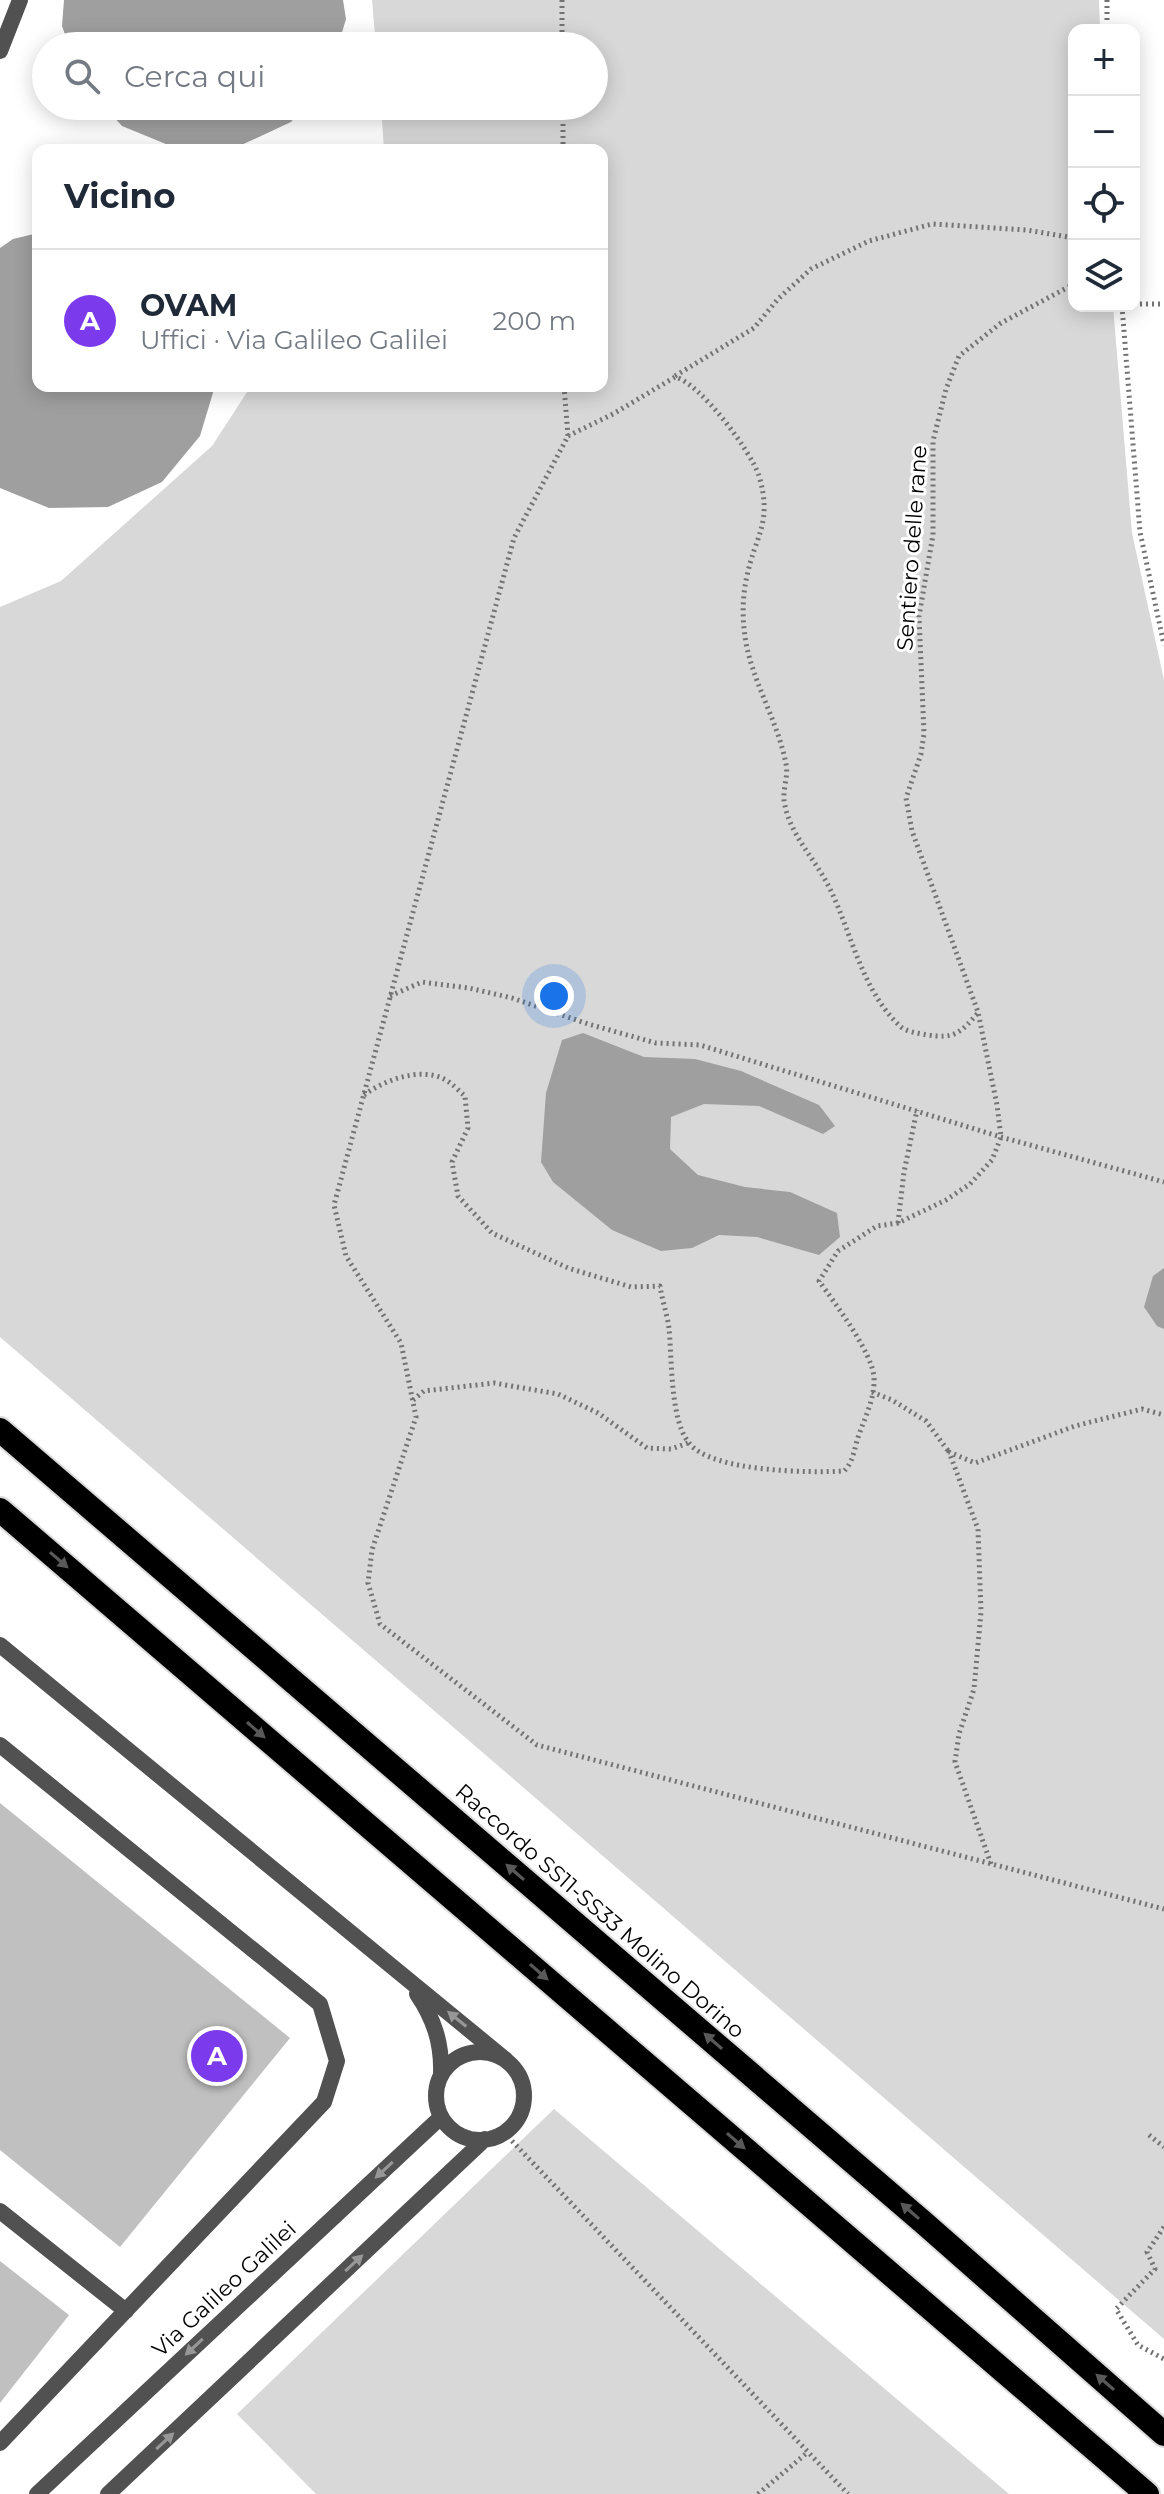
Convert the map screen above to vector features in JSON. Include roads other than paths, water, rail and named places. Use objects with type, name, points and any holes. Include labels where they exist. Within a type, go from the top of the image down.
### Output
[{"type":"highway","name":"Raccordo SS11-SS33 Molino Dorino","points":[[0,1430],[912,2212],[1164,2434]]},
{"type":"highway","points":[[0,1510],[1147,2494]]},
{"type":"street","points":[[0,51],[20,0]]},
{"type":"street","points":[[0,1645],[506,2060],[523,2082],[525,2097],[515,2124],[505,2133],[485,2139],[463,2137],[450,2129],[441,2117],[436,2102],[442,2052],[437,2031],[425,2005],[407,1979]]},
{"type":"street","points":[[0,1745],[320,2004],[337,2061],[324,2102],[0,2443]]},
{"type":"street","points":[[441,2074],[451,2062],[479,2051],[493,2053],[506,2060]]},
{"type":"street","name":"Via Galileo Galilei","points":[[37,2494],[441,2117]]},
{"type":"street","points":[[108,2494],[485,2139]]},
{"type":"street","points":[[0,2211],[126,2311]]},
{"type":"place","name":"OVAM","points":[[217,2056]]}]
